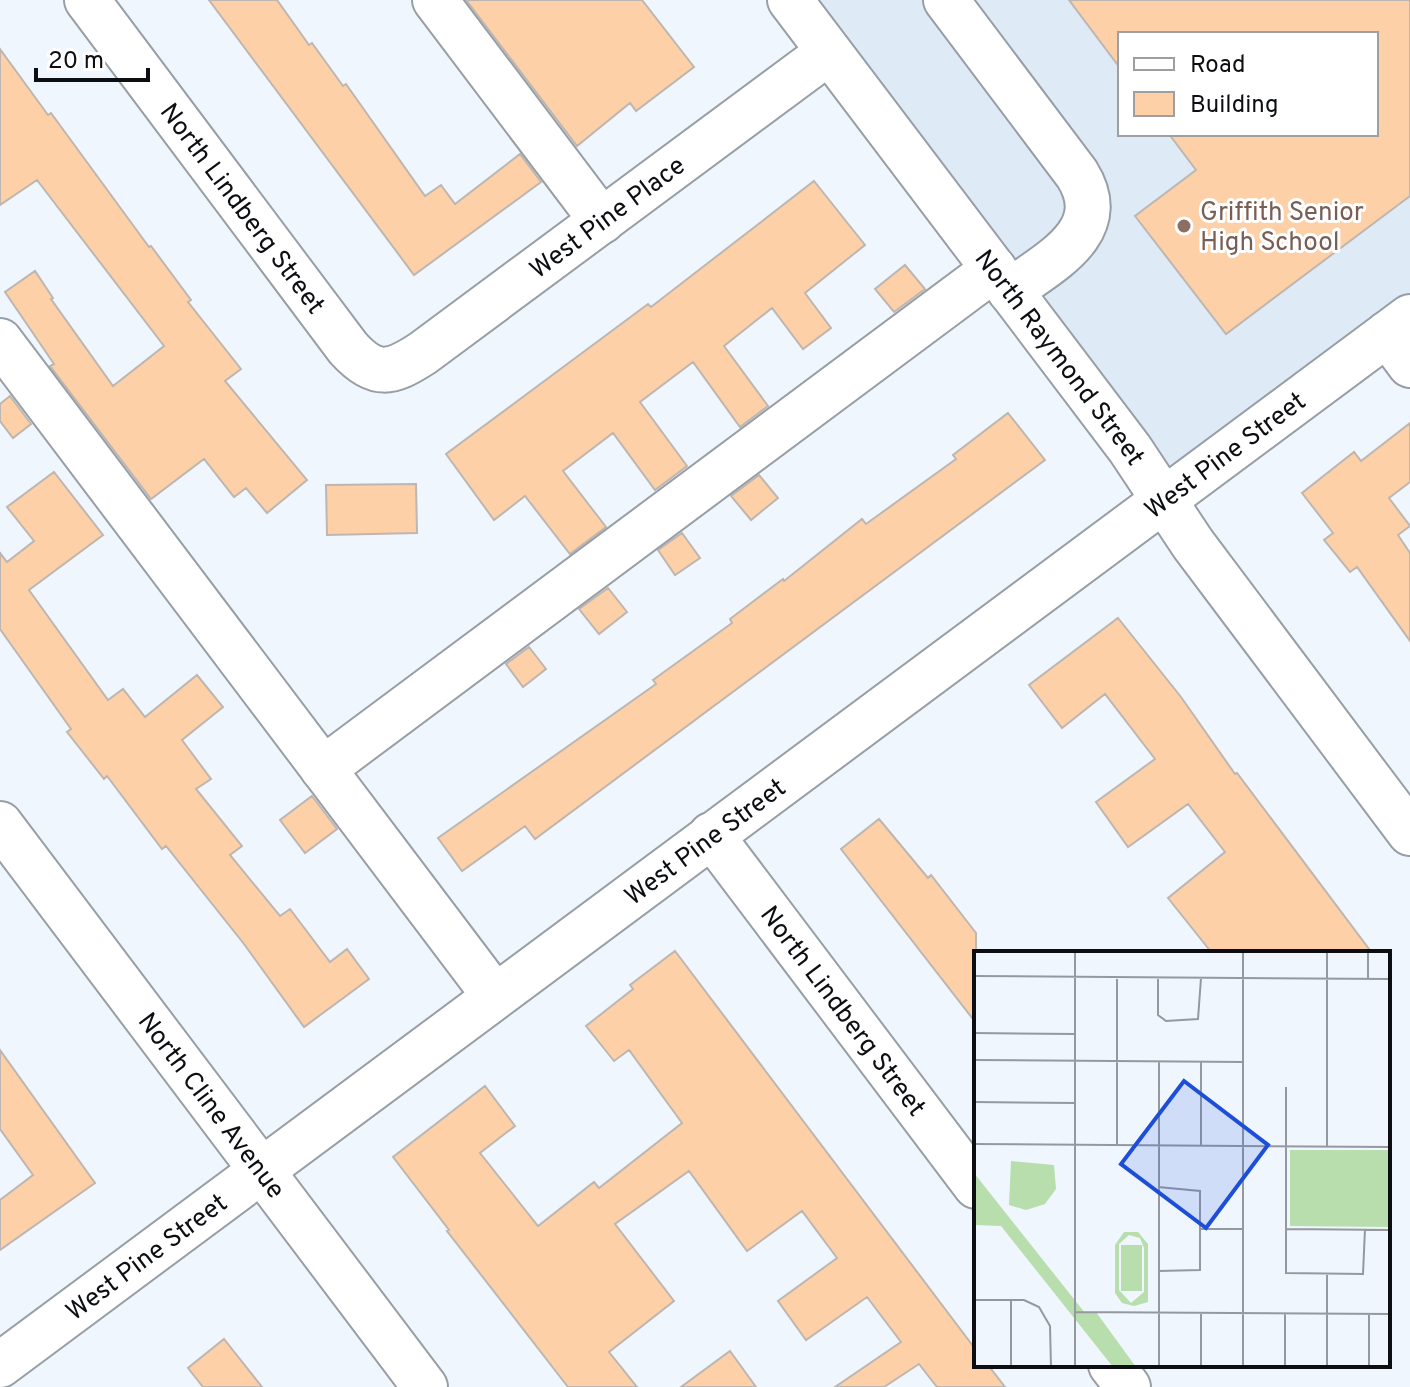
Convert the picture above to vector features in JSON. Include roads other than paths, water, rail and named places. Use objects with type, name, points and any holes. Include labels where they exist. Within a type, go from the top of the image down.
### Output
[{"type":"street","name":"North Lindberg Street","points":[[87,0],[348,348],[368,366],[379,370]]},
{"type":"street","points":[[435,0],[602,221]]},
{"type":"street","name":"North Raymond Street","points":[[790,0],[1130,449],[1193,544],[1410,833]]},
{"type":"street","points":[[323,769],[1002,280],[1072,242],[1088,218],[1086,189],[946,0]]},
{"type":"street","name":"West Pine Place","points":[[379,370],[391,370],[423,353],[829,52]]},
{"type":"street","name":"West Pine Street","points":[[0,1365],[494,995],[1165,500],[1402,339]]},
{"type":"street","points":[[0,341],[494,995]]},
{"type":"street","name":"North Cline Avenue","points":[[0,824],[425,1387]]},
{"type":"street","name":"North Lindberg Street","points":[[711,835],[974,1183]]},
{"type":"street","points":[[1113,1367],[1128,1387]]},
{"type":"place","name":"Griffith Senior High School","points":[[1184,226]]}]
